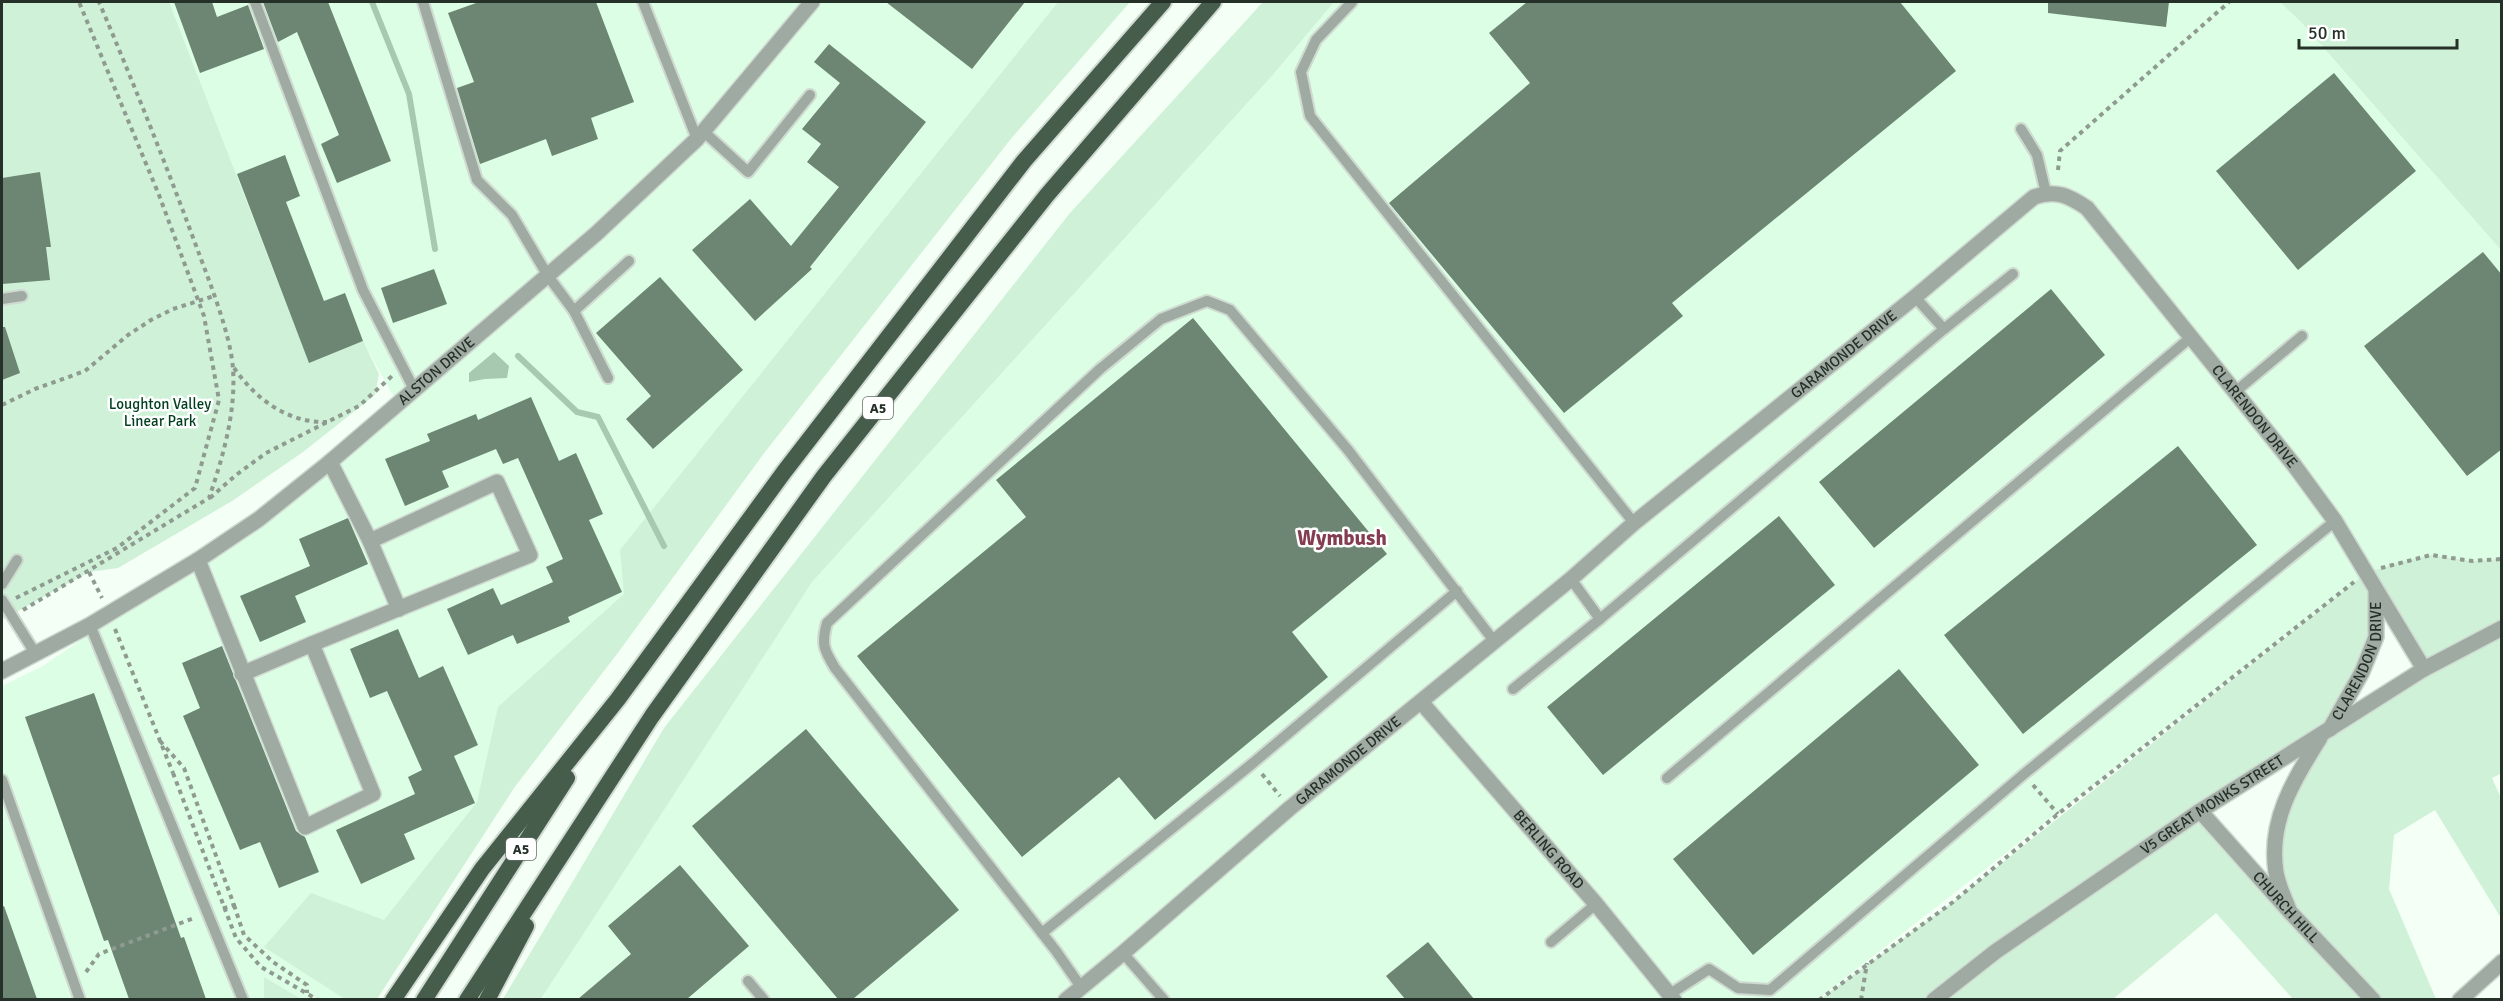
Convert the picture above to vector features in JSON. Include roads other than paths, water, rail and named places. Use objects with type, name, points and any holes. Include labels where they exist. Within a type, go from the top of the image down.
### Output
[{"type":"highway","name":"A5","points":[[423,999],[618,699],[784,472],[1024,161],[1163,2]]},
{"type":"highway","name":"A5","points":[[467,999],[652,716],[824,476],[1047,195],[1213,2]]},
{"type":"highway","points":[[393,999],[482,869],[618,699]]},
{"type":"highway","points":[[488,999],[572,837]]},
{"type":"street","name":"ALSTON DRIVE","points":[[2,671],[110,614],[198,560],[259,519],[330,462],[597,233],[700,135],[812,2]]},
{"type":"street","name":"GARAMONDE DRIVE","points":[[1066,999],[1123,953],[1290,808],[1571,579],[1634,524],[1915,297],[2034,197],[2050,193]]},
{"type":"street","name":"CLARENDON DRIVE","points":[[2050,193],[2068,195],[2087,208],[2235,392],[2335,521],[2424,669]]},
{"type":"street","points":[[330,462],[370,542],[399,609]]},
{"type":"street","points":[[242,674],[530,555],[497,482],[370,542]]},
{"type":"street","points":[[198,560],[305,827],[373,794],[312,644]]},
{"type":"street","name":"CLARENDON DRIVE","points":[[2290,912],[2276,873],[2276,832],[2290,786],[2362,672],[2376,637],[2376,590]]},
{"type":"street","name":"V5 GREAT MONKS STREET","points":[[1934,999],[1995,952],[2200,812],[2424,669],[2502,628]]},
{"type":"street","name":"BERLING ROAD","points":[[1421,702],[1596,904],[1672,997]]},
{"type":"street","name":"CHURCH HILL","points":[[2200,812],[2290,912],[2373,999]]},
{"type":"street","points":[[2460,999],[2502,962]]},
{"type":"lane","points":[[255,2],[363,290],[415,391]]},
{"type":"lane","points":[[423,2],[477,180],[512,215],[548,276],[574,311],[608,378]]},
{"type":"lane","points":[[643,2],[700,135],[748,172],[810,95]]},
{"type":"lane","points":[[1352,2],[1316,40],[1301,72],[1310,116],[1634,524]]},
{"type":"lane","points":[[2022,129],[2037,155],[2050,193]]},
{"type":"lane","points":[[574,311],[629,261]]},
{"type":"lane","points":[[1513,689],[2013,274]]},
{"type":"lane","points":[[2,299],[22,296]]},
{"type":"lane","points":[[1915,297],[1944,329]]},
{"type":"lane","points":[[1081,987],[1042,933],[835,668],[825,651],[823,639],[827,623],[1100,369],[1161,319],[1207,301],[1230,310],[1348,450],[1494,641]]},
{"type":"lane","points":[[2235,392],[2302,336]]},
{"type":"lane","points":[[1667,778],[2190,338]]},
{"type":"lane","points":[[1672,997],[1708,969],[1738,988],[1770,990],[2024,774],[2335,521]]},
{"type":"lane","points":[[2,584],[17,560]]},
{"type":"lane","points":[[1571,579],[1600,619]]},
{"type":"lane","points":[[1042,933],[1253,763],[1456,591]]},
{"type":"lane","points":[[3,602],[35,653]]},
{"type":"lane","points":[[90,625],[243,999]]},
{"type":"lane","points":[[2,780],[80,999]]},
{"type":"lane","points":[[1551,942],[1596,904]]},
{"type":"lane","points":[[1123,953],[1164,999]]},
{"type":"lane","points":[[748,981],[764,999]]},
{"type":"waterway","points":[[372,2],[409,94],[435,249]]},
{"type":"waterway","points":[[518,356],[577,412],[598,417],[664,546]]},
{"type":"district","name":"Wymbush","points":[[1342,538]]},
{"type":"park label","name":"Loughton Valley Linear Park","points":[[160,412]]}]
